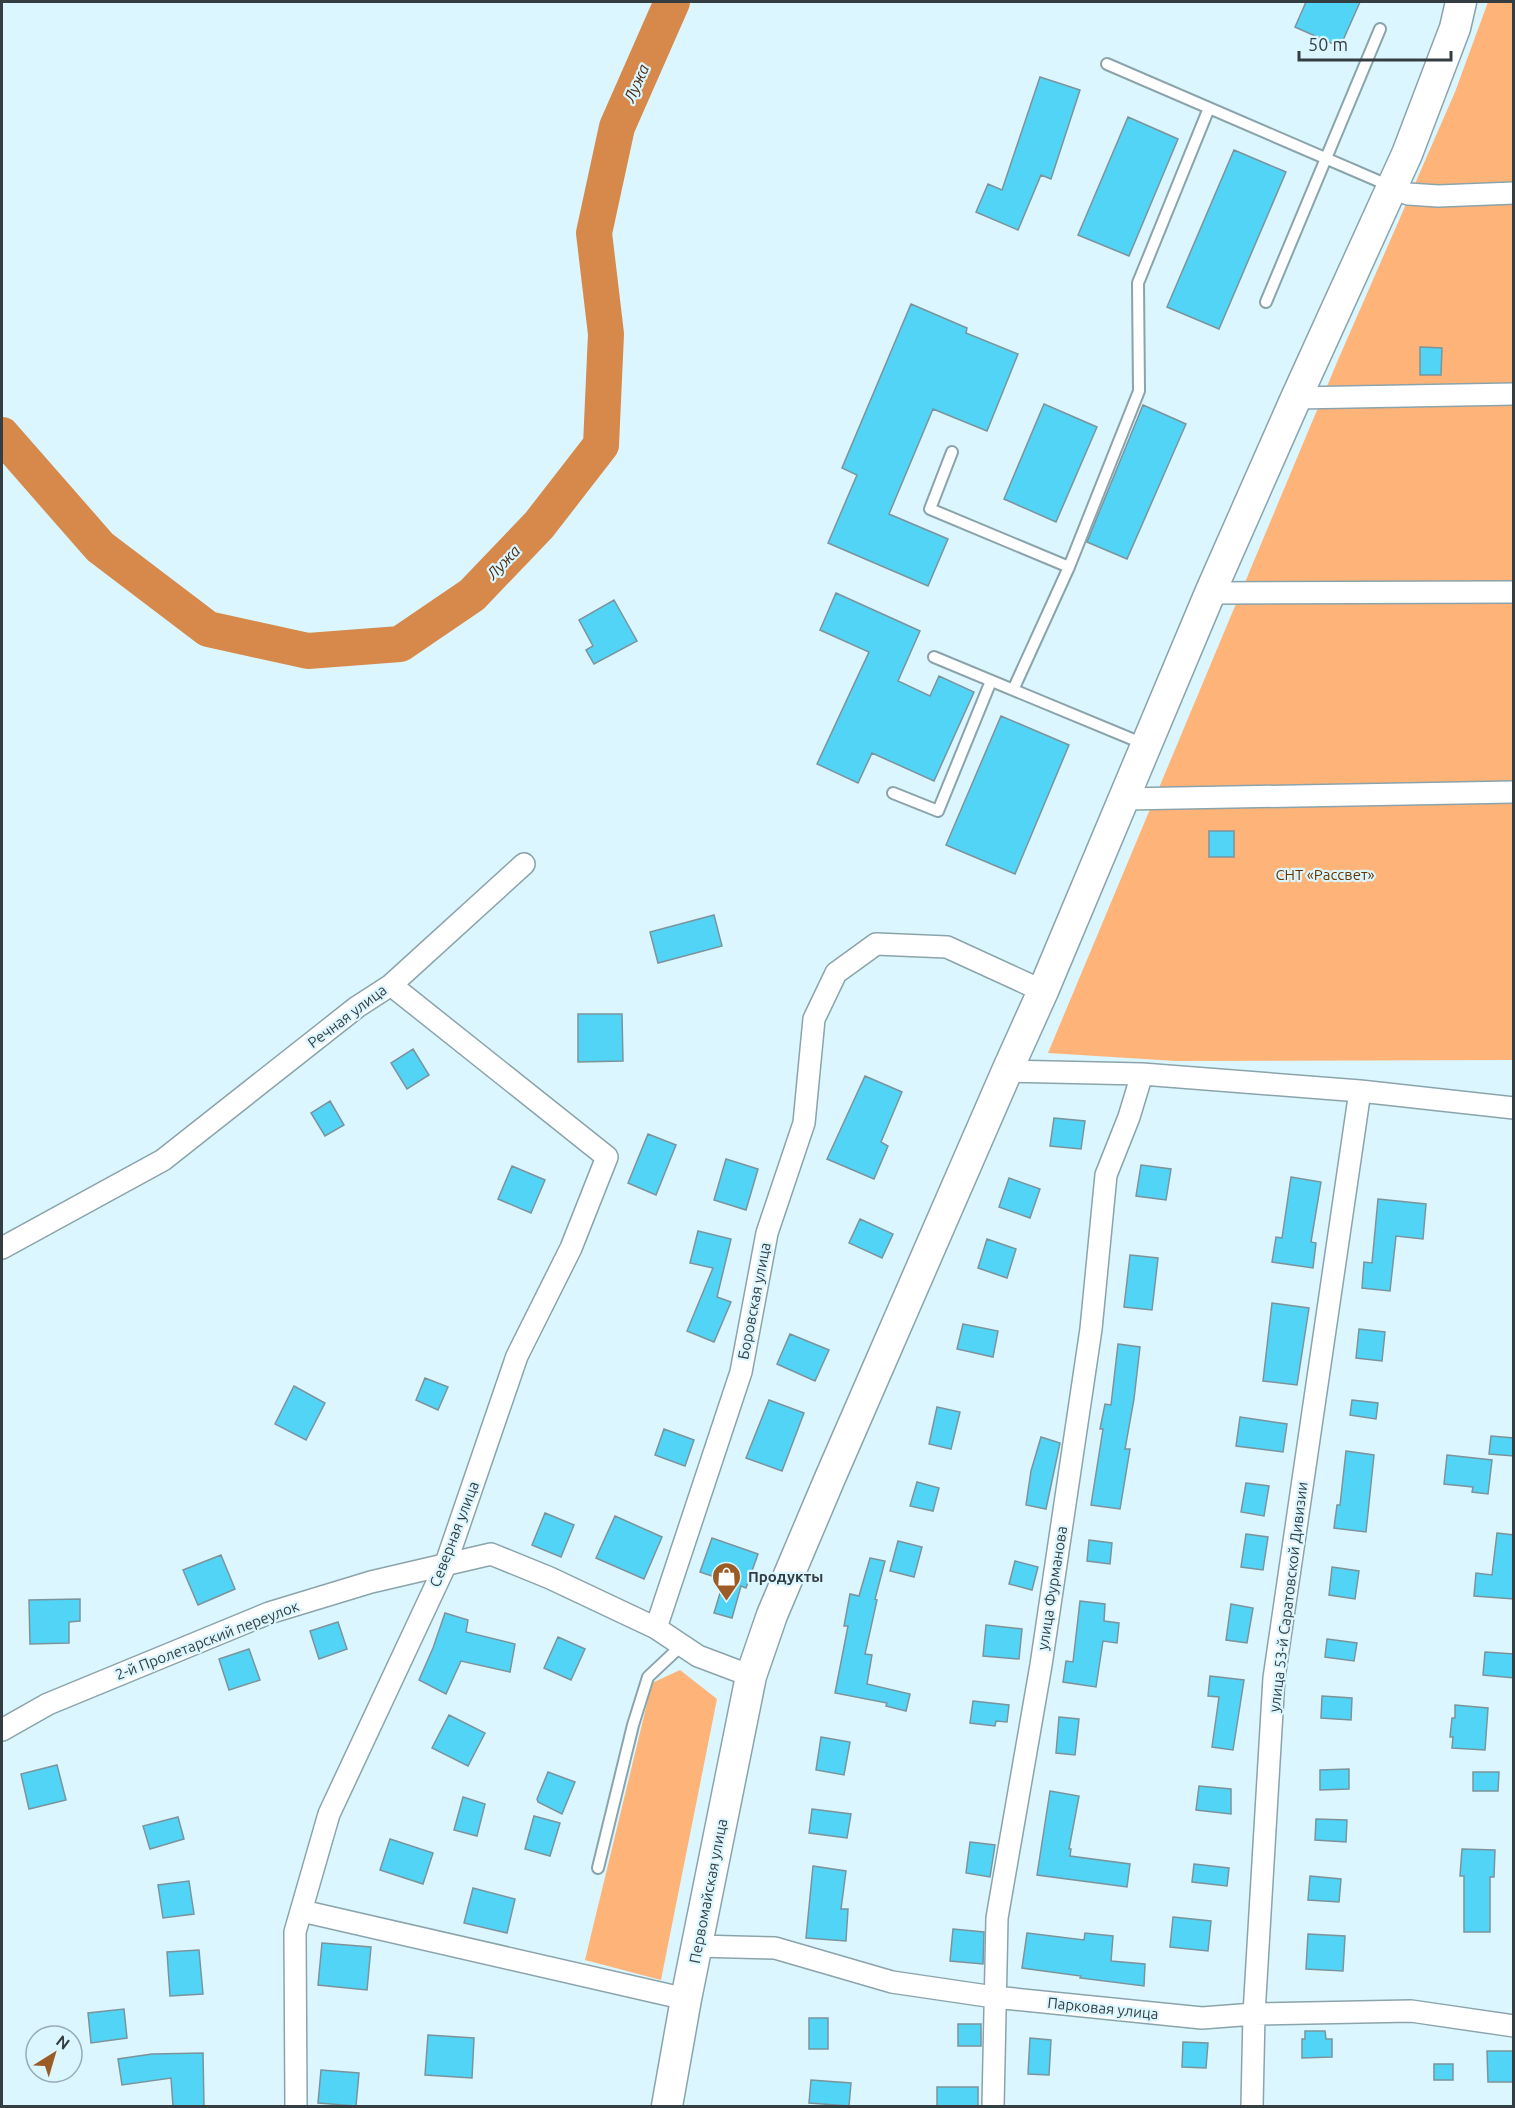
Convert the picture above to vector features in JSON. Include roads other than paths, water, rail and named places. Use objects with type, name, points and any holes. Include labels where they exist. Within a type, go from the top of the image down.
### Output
[{"type":"main road","name":"Первомайская улица","points":[[667,2106],[686,1999],[751,1676],[772,1615],[1043,991],[1210,593],[1393,187],[1455,28],[1461,2]]},
{"type":"street","points":[[1393,187],[1408,195],[1514,193]]},
{"type":"street","points":[[1296,398],[1514,394]]},
{"type":"street","points":[[1210,593],[1514,592]]},
{"type":"street","points":[[1125,799],[1514,792]]},
{"type":"street","name":"Речная улица","points":[[2,1248],[163,1160],[357,1007],[390,985],[524,864]]},
{"type":"street","name":"Боровская улица","points":[[656,1628],[741,1372],[767,1233],[804,1123],[814,1019],[836,973],[876,944],[946,947],[1043,991]]},
{"type":"street","name":"Северная улица","points":[[296,2106],[296,1932],[329,1814],[445,1566],[518,1356],[571,1248],[607,1157],[390,985]]},
{"type":"street","points":[[1007,1071],[1142,1074],[1360,1091],[1514,1108]]},
{"type":"street","name":"улица Фурманова","points":[[993,2106],[997,1918],[1041,1665],[1090,1341],[1106,1175],[1130,1117],[1142,1074]]},
{"type":"street","name":"улица 53-й Саратовской Дивизии","points":[[1252,2106],[1254,2014],[1274,1678],[1360,1091]]},
{"type":"street","name":"2-й Пролетарский переулок","points":[[2,1730],[48,1704],[269,1613],[371,1582],[491,1554],[550,1578],[656,1628],[698,1656],[751,1676]]},
{"type":"street","points":[[302,1911],[686,1999]]},
{"type":"street","name":"Парковая улица","points":[[698,1946],[775,1948],[892,1982],[994,1997],[1202,2018],[1254,2014],[1411,2011],[1514,2026]]},
{"type":"lane","points":[[1266,302],[1380,29]]},
{"type":"lane","points":[[1107,64],[1393,187]]},
{"type":"lane","points":[[1013,690],[1070,567],[1139,391],[1138,283],[1209,108]]},
{"type":"lane","points":[[952,452],[930,509],[1070,567]]},
{"type":"lane","points":[[934,657],[1147,745]]},
{"type":"lane","points":[[893,793],[938,811],[991,681]]},
{"type":"lane","points":[[598,1868],[633,1725],[648,1677],[682,1645]]},
{"type":"waterway","name":"Лужа","points":[[2,435],[100,547],[208,629],[308,651],[400,644],[472,595],[539,525],[601,445],[606,334],[594,233],[617,127],[672,2]]},
{"type":"place","name":"Продукты","points":[[727,1602]]},
{"type":"park label","name":"СНТ «Рассвет»","points":[[1325,874]]}]
